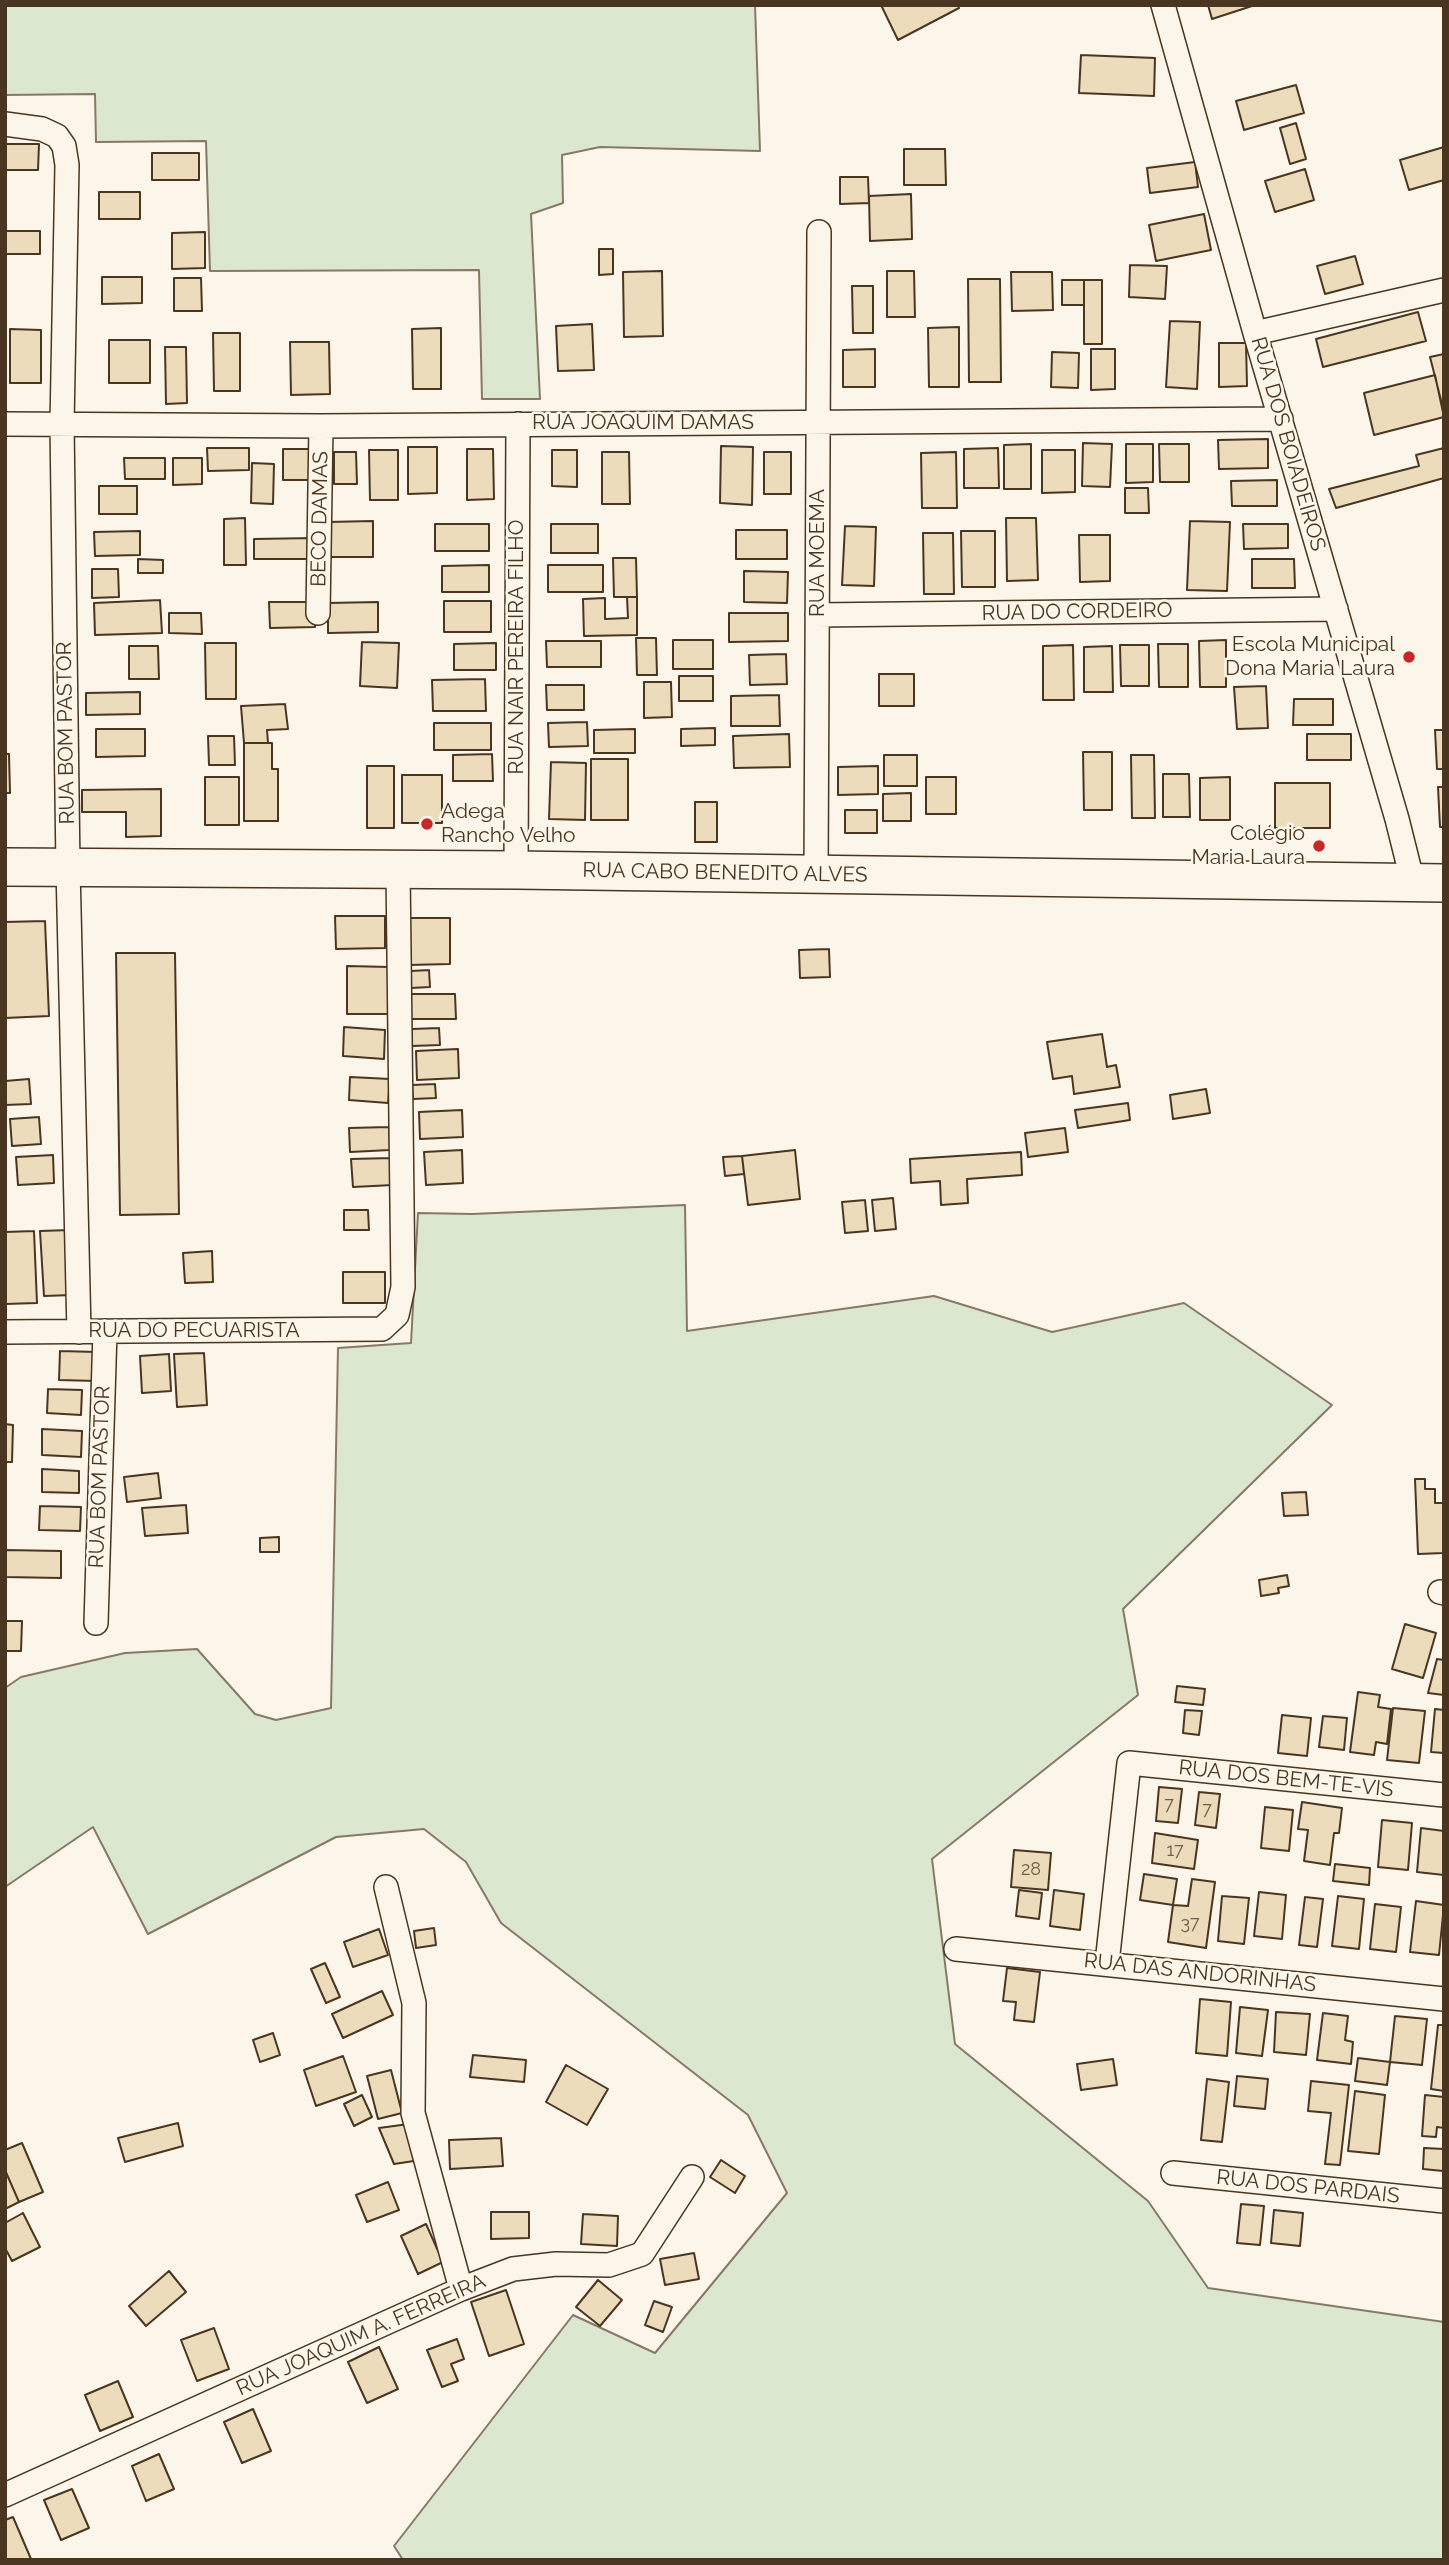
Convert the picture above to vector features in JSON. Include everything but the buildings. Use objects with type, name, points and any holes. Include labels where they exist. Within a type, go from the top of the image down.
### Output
[{"type":"main road","name":"RUA CABO BENEDITO ALVES","points":[[5,867],[516,870],[1428,883]]},
{"type":"street","name":"RUA DOS BOIADEIROS","points":[[1163,5],[1397,819],[1428,883]]},
{"type":"street","name":"RUA BOM PASTOR","points":[[5,124],[42,129],[57,136],[64,146],[67,165],[62,424],[68,868],[79,1332]]},
{"type":"street","name":"RUA MOEMA","points":[[816,875],[819,232]]},
{"type":"street","points":[[1255,332],[1444,290]]},
{"type":"street","name":"RUA JOAQUIM DAMAS","points":[[5,424],[321,426],[1281,419]]},
{"type":"street","name":"RUA NAIR PEREIRA FILHO","points":[[516,870],[518,424]]},
{"type":"street","name":"BECO DAMAS","points":[[318,613],[321,426]]},
{"type":"street","name":"RUA DO CORDEIRO","points":[[817,614],[1336,609]]},
{"type":"street","name":"RUA DO PECUARISTA","points":[[5,1332],[382,1329],[397,1315],[403,1287],[398,870]]},
{"type":"street","name":"RUA BOM PASTOR","points":[[96,1623],[105,1331]]},
{"type":"street","name":"RUA DOS BEM-TE-VIS","points":[[1107,1963],[1129,1762],[1444,1796]]},
{"type":"street","points":[[386,1887],[414,2003],[413,2113],[461,2289]]},
{"type":"street","name":"RUA DAS ANDORINHAS","points":[[956,1949],[1444,1999]]},
{"type":"street","name":"RUA DOS PARDAIS","points":[[1172,2173],[1444,2201]]},
{"type":"street","name":"RUA JOAQUIM A. FERREIRA","points":[[5,2495],[461,2289],[513,2269],[556,2263],[609,2265],[642,2254],[692,2177]]},
{"type":"green space","points":[[5,5],[755,5],[760,151],[600,147],[562,155],[563,203],[531,214],[540,399],[482,399],[479,270],[210,271],[206,141],[96,142],[95,94],[5,95]]},
{"type":"green space","points":[[685,1205],[687,1331],[934,1296],[1052,1332],[1184,1303],[1332,1405],[1123,1609],[1138,1695],[932,1859],[955,2044],[1148,2201],[1208,2288],[1444,2322],[1444,2560],[403,2560],[394,2546],[573,2315],[655,2353],[787,2193],[748,2115],[501,1923],[466,1862],[424,1829],[336,1837],[148,1934],[93,1827],[5,1887],[5,1688],[21,1677],[125,1653],[197,1649],[255,1714],[276,1720],[331,1708],[338,1348],[411,1343],[418,1213],[472,1214]]},
{"type":"place","name":"Escola Municipal Dona Maria Laura","points":[[1409,657]]},
{"type":"place","name":"Adega Rancho Velho","points":[[427,824]]},
{"type":"place","name":"Colégio Maria Laura","points":[[1319,846]]}]
